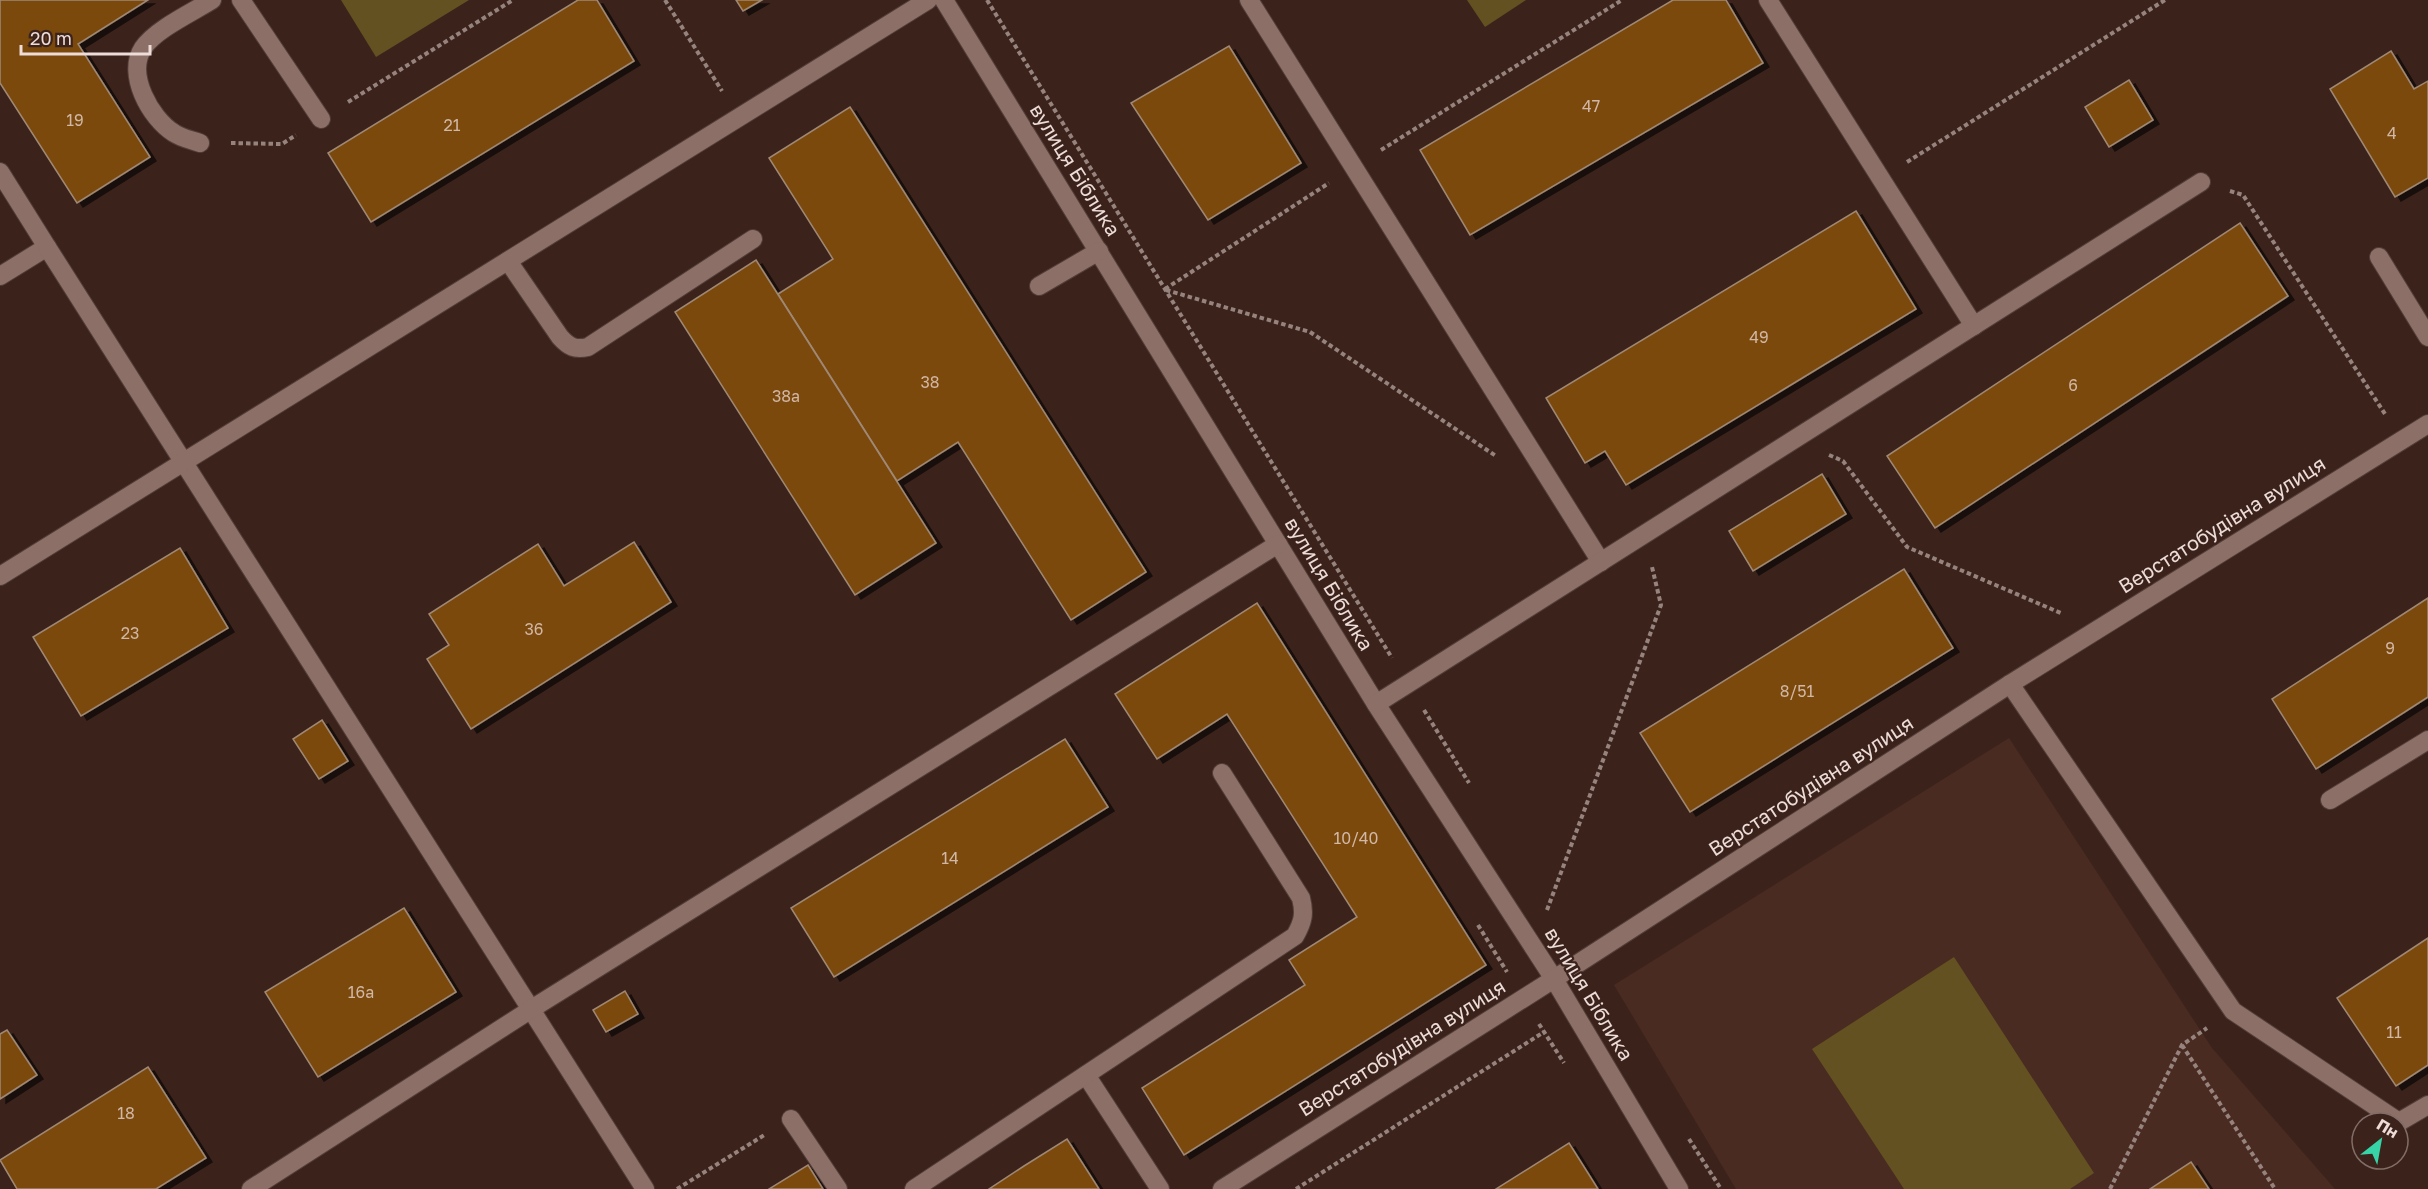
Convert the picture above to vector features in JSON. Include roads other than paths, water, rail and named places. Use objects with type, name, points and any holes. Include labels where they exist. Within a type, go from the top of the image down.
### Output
[{"type":"street","points":[[200,143],[174,133],[162,123],[141,91],[137,67],[142,49],[153,37],[212,0]]},
{"type":"street","points":[[241,0],[321,119]]},
{"type":"street","points":[[0,576],[928,0]]},
{"type":"street","name":"вулиця Біблика","points":[[944,0],[1376,704],[1554,978],[1679,1189]]},
{"type":"street","points":[[1249,0],[1601,562]]},
{"type":"street","points":[[1768,0],[1974,326]]},
{"type":"street","points":[[0,172],[645,1189]]},
{"type":"street","points":[[1376,704],[2200,182]]},
{"type":"street","points":[[508,261],[560,337],[567,345],[578,349],[588,347],[753,239]]},
{"type":"street","points":[[0,276],[47,247]]},
{"type":"street","points":[[1039,286],[1099,251]]},
{"type":"street","points":[[2379,257],[2428,337]]},
{"type":"street","name":"Верстатобудівна вулиця","points":[[1222,1189],[1578,963],[2010,684],[2428,424]]},
{"type":"street","points":[[251,1189],[541,1003],[1278,544]]},
{"type":"street","points":[[2010,684],[2233,1011],[2399,1122],[2428,1106]]},
{"type":"street","points":[[2330,800],[2428,740]]},
{"type":"street","points":[[914,1189],[1295,936],[1303,923],[1301,898],[1222,774]]},
{"type":"street","points":[[1086,1075],[1160,1189]]},
{"type":"street","points":[[791,1119],[838,1189]]}]
